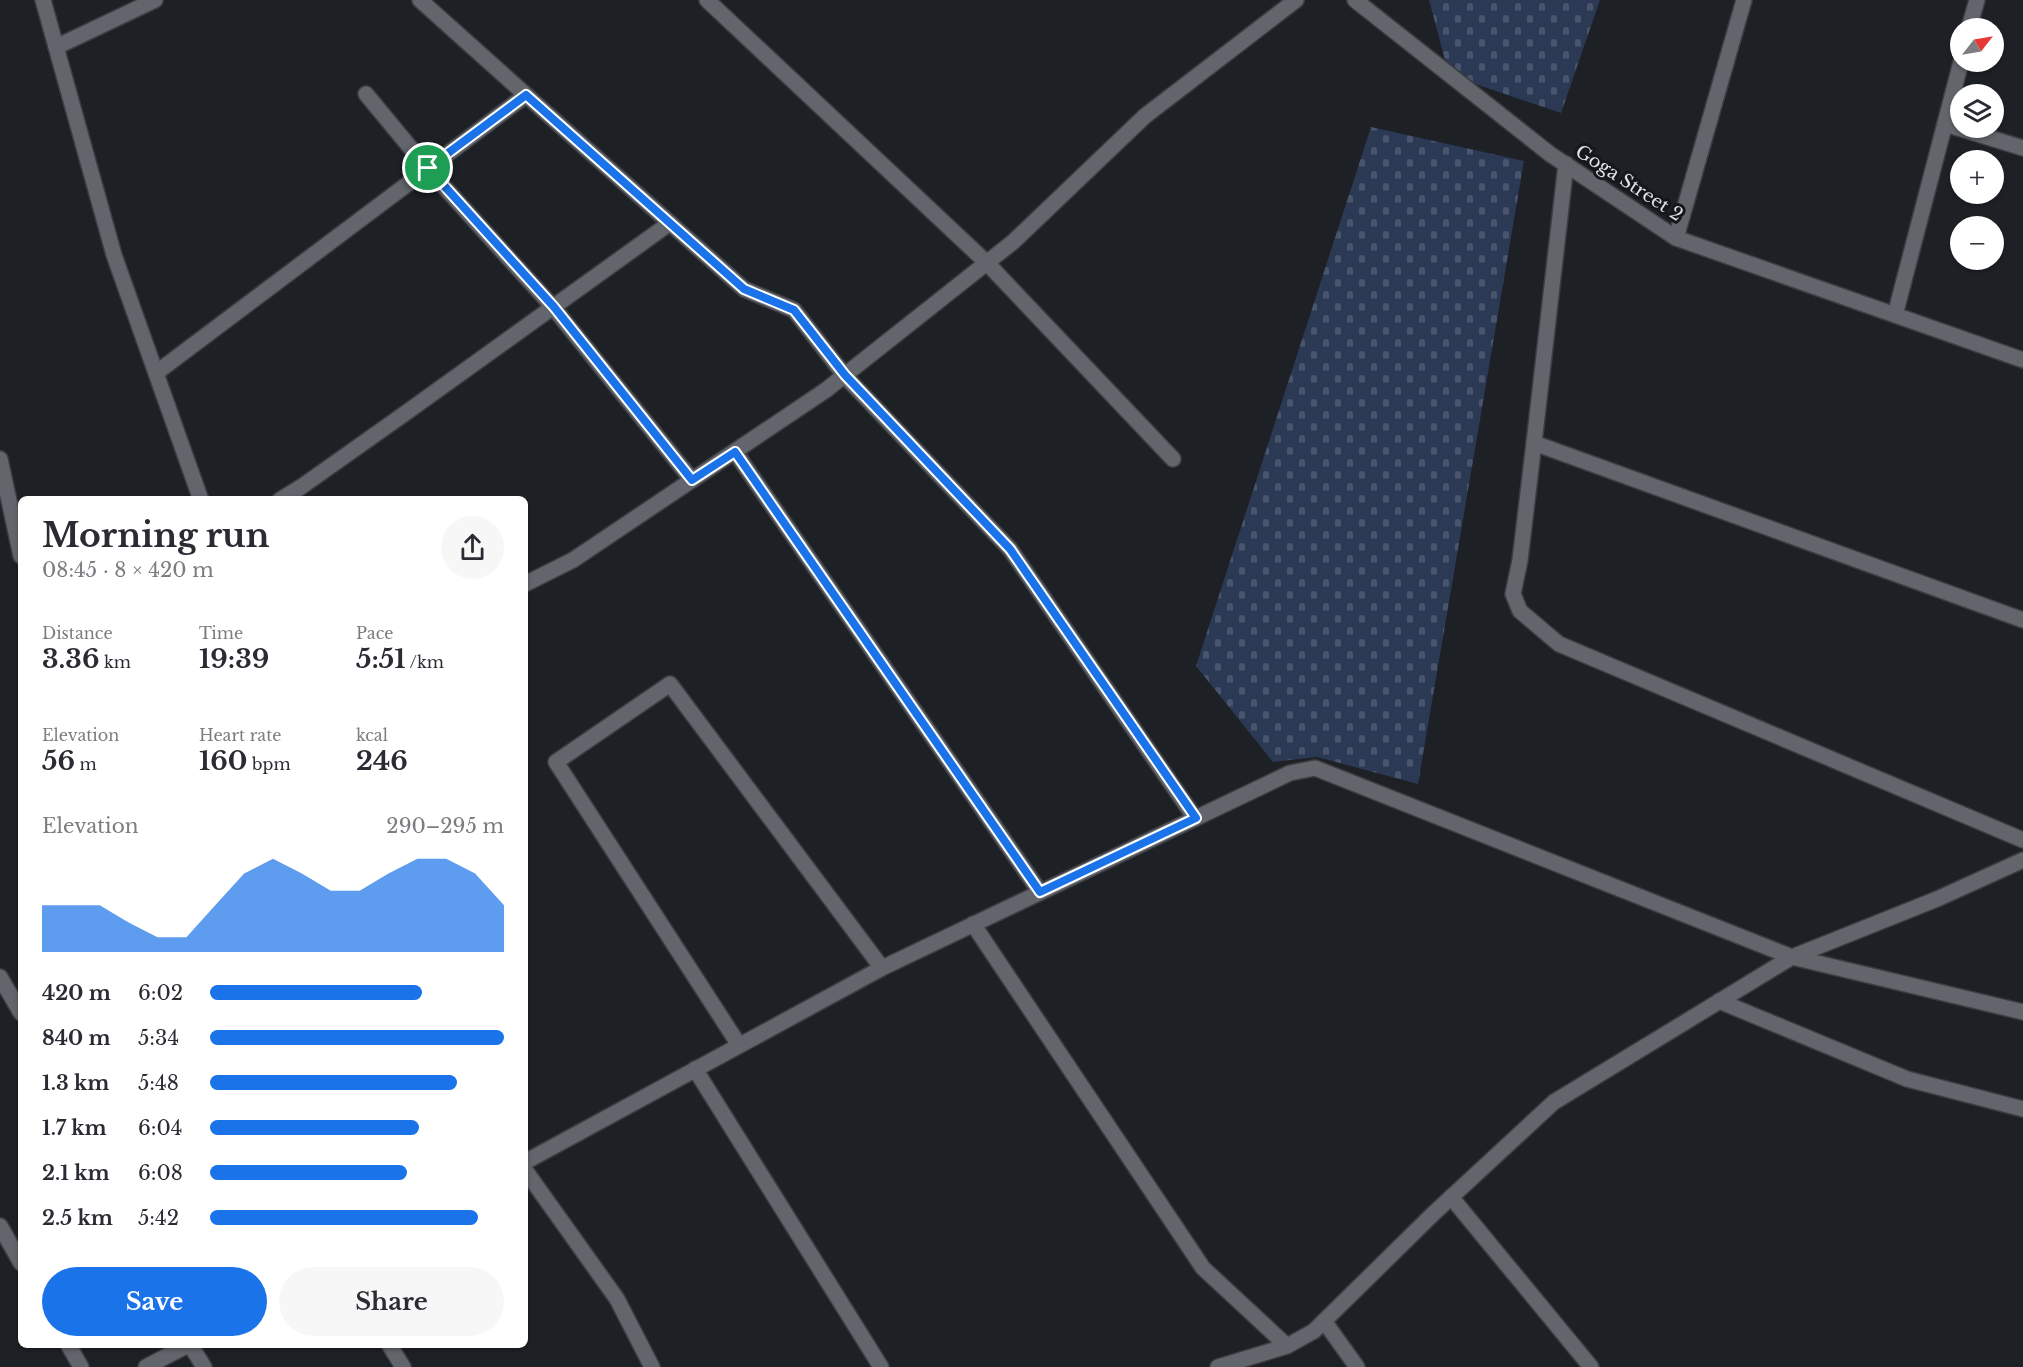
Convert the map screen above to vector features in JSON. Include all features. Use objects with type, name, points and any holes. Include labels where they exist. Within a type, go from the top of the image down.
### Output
[{"type":"street","points":[[43,0],[114,255],[200,496]]},
{"type":"street","points":[[56,47],[155,0]]},
{"type":"street","points":[[420,0],[744,289],[794,310],[845,375],[1010,549],[1196,818]]},
{"type":"street","points":[[707,0],[987,263],[1173,459]]},
{"type":"street","points":[[528,583],[573,561],[826,390],[1012,242],[1145,116],[1296,0]]},
{"type":"street","name":"Goga Street 2","points":[[1355,0],[1550,154],[1676,238],[2023,360]]},
{"type":"street","points":[[1676,238],[1744,0]]},
{"type":"street","points":[[1972,18],[1977,0]]},
{"type":"street","points":[[1895,315],[1958,72]]},
{"type":"street","points":[[366,94],[428,168],[554,307],[692,480]]},
{"type":"street","points":[[156,373],[526,95]]},
{"type":"street","points":[[1945,124],[2023,148]]},
{"type":"street","points":[[1566,164],[1520,560],[1513,594],[1520,611],[1559,644],[2023,840]]},
{"type":"street","points":[[286,496],[670,223]]},
{"type":"street","points":[[1534,443],[2023,620]]},
{"type":"street","points":[[735,452],[1040,892]]},
{"type":"street","points":[[0,459],[18,542]]},
{"type":"street","points":[[739,1045],[556,762],[670,684],[882,968]]},
{"type":"street","points":[[528,1160],[882,968],[1290,773],[1315,768],[1792,957],[2023,1012]]},
{"type":"street","points":[[1218,1367],[1287,1346],[1314,1331],[1451,1197],[1554,1102],[1792,957],[1937,900],[2023,860]]},
{"type":"street","points":[[973,924],[1203,1268],[1287,1346]]},
{"type":"street","points":[[0,977],[18,1008]]},
{"type":"street","points":[[1719,1001],[1907,1079],[2023,1109]]},
{"type":"street","points":[[695,1069],[881,1367]]},
{"type":"street","points":[[528,1174],[617,1299],[652,1367]]},
{"type":"street","points":[[1451,1197],[1591,1367]]},
{"type":"street","points":[[0,1227],[18,1258]]},
{"type":"street","points":[[1324,1321],[1357,1367]]},
{"type":"street","points":[[70,1348],[81,1367]]},
{"type":"street","points":[[146,1367],[182,1348]]},
{"type":"street","points":[[192,1348],[204,1367]]},
{"type":"street","points":[[391,1348],[403,1367]]},
{"type":"green space","points":[[1429,0],[1600,0],[1561,113],[1449,75]]},
{"type":"green space","points":[[1371,127],[1524,161],[1418,784],[1317,757],[1273,762],[1196,666]]},
{"type":"route","points":[[526,95],[744,289],[794,310],[845,375],[1010,549],[1196,818],[1040,892],[735,452],[692,480],[554,307],[428,168],[526,95]]}]
